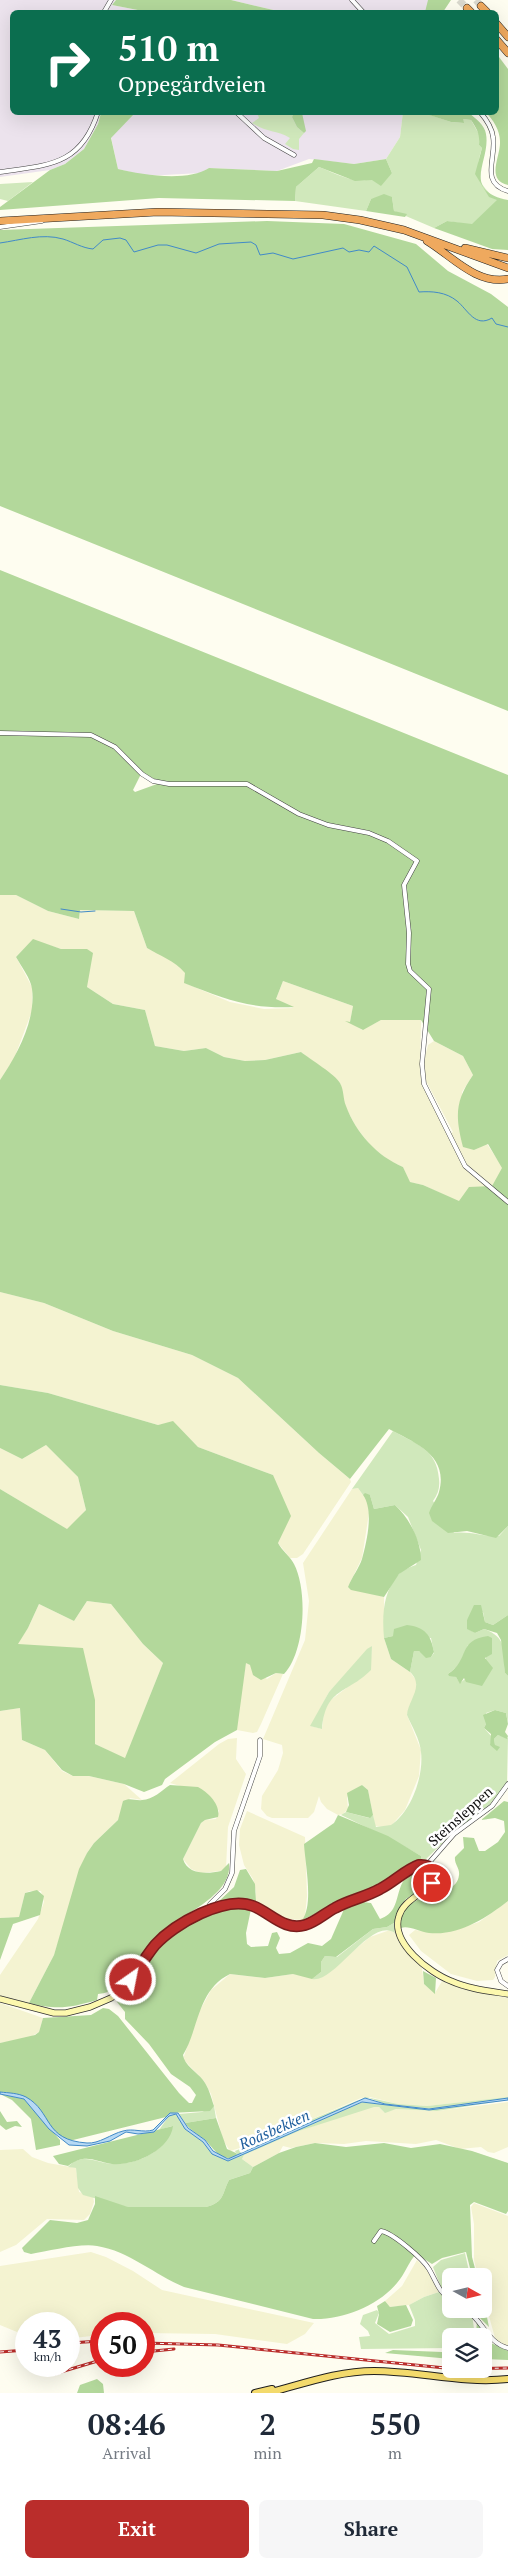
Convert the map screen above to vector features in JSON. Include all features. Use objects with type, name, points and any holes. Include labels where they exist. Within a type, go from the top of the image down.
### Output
[{"type":"highway","points":[[481,6],[485,10]]},
{"type":"highway","points":[[499,26],[508,37]]},
{"type":"highway","points":[[499,43],[508,53]]},
{"type":"highway","points":[[0,220],[184,208],[323,212],[384,222],[424,233],[508,266]]},
{"type":"highway","points":[[0,220],[158,212],[323,215],[404,230],[508,266]]},
{"type":"highway","points":[[404,230],[435,246],[477,275],[493,280],[507,279]]},
{"type":"highway","points":[[464,248],[508,258]]},
{"type":"main road","points":[[0,1999],[54,2013],[79,2011],[98,2005],[124,1988],[150,1952],[168,1933],[209,1911],[227,1904],[243,1903],[258,1908],[283,1923],[304,1926],[340,1905],[378,1890],[416,1866],[427,1865],[433,1872],[433,1880],[402,1909],[397,1923],[401,1938],[424,1963],[445,1978],[460,1984],[508,1994]]},
{"type":"main road","points":[[255,2393],[339,2374],[372,2371],[461,2380],[508,2379]]},
{"type":"main road","points":[[268,2393],[293,2385]]},
{"type":"street","points":[[352,0],[361,10]]},
{"type":"street","points":[[0,172],[52,164],[70,156],[88,136],[97,115]]},
{"type":"street","points":[[239,115],[264,138],[294,155]]},
{"type":"street","points":[[482,115],[488,123],[493,136],[490,169],[492,178],[498,188],[507,191]]},
{"type":"street","points":[[0,227],[35,223],[49,218]]},
{"type":"street","points":[[0,733],[91,735],[115,747],[142,774],[153,781],[169,784],[248,784],[299,814],[328,825],[369,833],[388,841],[417,861],[406,880],[404,896],[409,933],[408,964],[410,971],[429,989],[422,1064],[424,1084],[465,1166],[508,1202]]},
{"type":"street","points":[[209,1911],[210,1904],[225,1890],[232,1873],[234,1831],[261,1753],[260,1740]]},
{"type":"street","name":"Steinsleppen","points":[[427,1865],[454,1834],[492,1806],[508,1784]]},
{"type":"street","points":[[508,1959],[498,1966],[497,1975],[508,1986]]},
{"type":"street","points":[[374,2241],[381,2231],[395,2237],[424,2262],[442,2293]]},
{"type":"street","points":[[478,2318],[494,2343],[508,2348]]},
{"type":"shaded area","points":[[0,0],[116,0],[112,5],[138,10],[10,10],[10,115],[100,115],[98,124],[84,149],[65,164],[50,170],[0,177]]},
{"type":"shaded area","points":[[231,0],[432,0],[430,10],[274,10]]},
{"type":"shaded area","points":[[133,115],[403,115],[400,137],[386,159],[354,164],[309,159],[277,171],[209,168],[201,173],[146,176],[118,169],[111,137]]},
{"type":"green space","points":[[116,0],[231,0],[274,10],[138,10],[112,5]]},
{"type":"green space","points":[[428,0],[451,0],[444,10],[426,10]]},
{"type":"green space","points":[[499,57],[508,69],[508,185],[497,178],[496,167],[500,137],[496,125],[488,115],[499,115]]},
{"type":"green space","points":[[100,115],[133,115],[111,138],[118,169],[152,175],[189,175],[209,168],[277,171],[312,163],[314,159],[354,164],[386,159],[392,173],[381,186],[372,180],[355,181],[319,167],[296,187],[295,201],[159,198],[0,210],[0,207],[50,170],[65,164],[84,149],[98,124]]},
{"type":"green space","points":[[258,115],[294,115],[292,117],[297,127],[304,133],[299,139],[299,150],[285,144],[290,138],[252,123],[259,118]]},
{"type":"green space","points":[[293,115],[302,115],[306,131],[304,133],[297,127],[292,117]]},
{"type":"green space","points":[[403,115],[430,115],[451,122],[463,123],[463,119],[471,120],[480,136],[479,145],[482,148],[478,164],[479,177],[486,189],[498,200],[472,225],[447,221],[434,228],[394,211],[392,197],[371,199],[366,211],[295,201],[296,187],[319,167],[355,180],[371,179],[392,173],[386,159],[400,137]]},
{"type":"green space","points":[[429,115],[471,115],[484,128],[486,144],[481,182],[485,189],[493,195],[508,200],[508,250],[492,249],[434,228],[447,221],[472,224],[497,200],[489,197],[475,174],[482,148],[479,145],[478,132],[475,126],[471,120],[463,119],[464,123],[451,122]]},
{"type":"green space","points":[[33,182],[8,201],[0,199],[0,184]]},
{"type":"green space","points":[[384,194],[392,197],[394,211],[407,214],[405,217],[366,211],[371,199]]},
{"type":"green space","points":[[267,221],[344,224],[416,244],[448,271],[491,294],[508,307],[508,711],[0,506],[0,230]]},
{"type":"green space","points":[[0,570],[508,775],[508,1526],[496,1538],[467,1531],[448,1533],[432,1521],[429,1513],[439,1492],[441,1479],[439,1469],[428,1452],[389,1429],[350,1479],[238,1378],[192,1355],[113,1331],[44,1303],[0,1292],[0,1080],[19,1048],[31,1013],[31,985],[16,957],[33,939],[61,949],[87,949],[93,953],[87,987],[113,1004],[145,1010],[155,1046],[184,1051],[206,1048],[224,1057],[245,1061],[265,1060],[301,1052],[338,1080],[350,1116],[376,1150],[403,1167],[410,1182],[423,1185],[459,1201],[469,1187],[492,1186],[502,1168],[488,1144],[474,1150],[463,1147],[458,1109],[463,1093],[473,1075],[463,1056],[434,1041],[421,1020],[381,1020],[363,1030],[345,1021],[350,1022],[353,1006],[283,981],[276,999],[294,1007],[250,1005],[212,994],[184,983],[185,973],[181,969],[172,961],[147,948],[134,911],[80,910],[79,919],[48,911],[16,895],[0,895]],"holes":[[[142,772],[158,781],[157,784],[135,792],[133,790]]]},
{"type":"green space","points":[[0,895],[16,895],[48,911],[79,919],[80,910],[134,911],[147,948],[167,957],[183,970],[185,972],[185,983],[230,1002],[264,1009],[293,1008],[276,999],[283,981],[353,1006],[350,1022],[362,1030],[381,1020],[421,1020],[420,1073],[423,1085],[449,1134],[453,1132],[426,1081],[424,1061],[428,1045],[434,1041],[463,1056],[473,1075],[462,1092],[474,1150],[487,1144],[503,1168],[492,1186],[459,1202],[423,1185],[409,1182],[403,1167],[389,1161],[370,1145],[356,1127],[345,1106],[340,1083],[301,1052],[265,1060],[245,1061],[224,1057],[206,1048],[184,1051],[155,1046],[145,1010],[113,1004],[87,987],[87,949],[61,949],[33,940],[16,957],[32,987],[32,1011],[14,1059],[0,1080]]},
{"type":"green space","points":[[0,1292],[44,1303],[113,1331],[192,1355],[238,1378],[350,1479],[351,1482],[303,1554],[297,1558],[290,1558],[278,1543],[273,1475],[198,1447],[173,1422],[158,1425],[48,1393],[0,1385]]},
{"type":"green space","points":[[0,1385],[48,1393],[158,1425],[173,1421],[198,1447],[273,1475],[291,1516],[278,1543],[294,1564],[301,1589],[302,1621],[296,1651],[291,1664],[284,1674],[276,1673],[261,1680],[253,1675],[250,1665],[246,1663],[237,1730],[215,1742],[165,1779],[162,1785],[144,1792],[124,1784],[89,1776],[73,1776],[62,1770],[45,1750],[22,1740],[20,1708],[0,1711],[0,1489],[67,1529],[86,1510],[78,1477],[46,1445],[22,1459],[0,1448]],"holes":[[[87,1601],[111,1604],[143,1644],[163,1663],[125,1758],[95,1744],[95,1700],[83,1648],[18,1644],[39,1604],[74,1621]]]},
{"type":"green space","points":[[393,1431],[417,1444],[430,1454],[437,1469],[439,1479],[437,1493],[433,1501],[454,1533],[499,1536],[508,1526],[508,1615],[493,1625],[485,1622],[483,1612],[467,1620],[467,1628],[475,1633],[484,1629],[491,1632],[497,1636],[503,1646],[505,1673],[508,1676],[508,1723],[506,1713],[495,1710],[486,1713],[484,1728],[492,1737],[490,1745],[495,1746],[494,1739],[498,1735],[508,1738],[507,1784],[492,1804],[457,1829],[423,1862],[420,1861],[421,1856],[411,1850],[341,1815],[346,1812],[369,1818],[373,1815],[376,1827],[391,1825],[410,1803],[418,1782],[421,1752],[416,1733],[407,1715],[416,1688],[414,1677],[410,1672],[414,1651],[419,1651],[431,1657],[434,1653],[431,1638],[393,1636],[384,1638],[383,1621],[389,1589],[400,1573],[416,1565],[421,1550],[408,1517],[395,1505],[374,1509],[370,1495],[363,1495],[358,1488],[352,1489]],"holes":[[[468,1645],[486,1656],[486,1663],[460,1683],[456,1677],[448,1674],[459,1665]]]},
{"type":"green space","points":[[46,1445],[78,1477],[86,1510],[68,1530],[0,1489],[0,1448],[22,1459]]},
{"type":"green space","points":[[358,1488],[368,1502],[369,1513],[362,1558],[348,1587],[384,1597],[384,1638],[391,1659],[410,1672],[416,1680],[416,1691],[407,1715],[421,1750],[419,1776],[405,1810],[391,1826],[383,1827],[375,1826],[368,1790],[362,1785],[347,1797],[348,1809],[343,1814],[338,1815],[327,1809],[319,1796],[314,1812],[308,1818],[272,1818],[267,1816],[261,1809],[262,1796],[278,1770],[283,1753],[282,1745],[263,1739],[305,1640],[309,1601],[303,1563],[352,1489]],"holes":[[[372,1646],[370,1670],[328,1702],[324,1711],[322,1729],[311,1726],[329,1692]]]},
{"type":"green space","points":[[365,1493],[370,1495],[374,1509],[395,1505],[409,1523],[419,1545],[421,1560],[399,1574],[384,1597],[351,1590],[348,1587],[362,1559],[367,1535],[369,1517],[363,1495]]},
{"type":"green space","points":[[87,1601],[111,1604],[143,1644],[163,1663],[125,1759],[95,1744],[95,1700],[17,1644],[28,1628],[39,1604],[74,1621]]},
{"type":"green space","points":[[474,1605],[481,1605],[485,1622],[493,1625],[508,1615],[508,1676],[505,1673],[501,1640],[497,1633],[484,1629],[475,1633],[467,1629],[467,1620]]},
{"type":"green space","points":[[407,1625],[423,1630],[426,1633],[431,1641],[434,1652],[431,1657],[426,1658],[419,1651],[414,1651],[410,1672],[391,1659],[384,1638],[393,1636],[394,1629]]},
{"type":"green space","points":[[488,1636],[492,1638],[492,1654],[485,1658],[493,1668],[482,1686],[466,1682],[464,1678],[460,1684],[456,1677],[449,1676],[448,1674],[455,1669],[468,1646],[478,1638]]},
{"type":"green space","points":[[372,1646],[371,1670],[333,1698],[324,1715],[322,1729],[310,1726],[329,1692],[367,1649]]},
{"type":"green space","points":[[246,1662],[267,1679],[276,1673],[283,1674],[257,1732],[253,1733],[237,1730],[236,1727]]},
{"type":"green space","points":[[20,1708],[22,1740],[45,1750],[62,1771],[73,1776],[89,1776],[124,1784],[142,1800],[130,1798],[118,1820],[94,1843],[87,1853],[54,1955],[29,2003],[0,1996],[0,1975],[38,1919],[44,1902],[41,1891],[30,1891],[25,1893],[19,1917],[0,1918],[0,1711]]},
{"type":"green space","points":[[495,1710],[506,1713],[508,1724],[505,1732],[508,1736],[507,1739],[498,1735],[494,1739],[495,1745],[500,1747],[497,1751],[490,1745],[491,1734],[484,1728],[486,1724],[483,1715]]},
{"type":"green space","points":[[237,1738],[236,1759],[246,1774],[228,1827],[226,1868],[221,1871],[201,1873],[191,1869],[183,1859],[201,1823],[205,1820],[216,1819],[219,1811],[207,1794],[170,1783],[219,1744],[228,1739]]},
{"type":"green space","points":[[170,1785],[198,1787],[206,1792],[216,1804],[218,1817],[201,1823],[183,1859],[189,1868],[204,1873],[221,1871],[229,1863],[228,1875],[222,1886],[213,1896],[156,1937],[125,1980],[109,1992],[98,1994],[97,2000],[63,2007],[47,2007],[29,2003],[54,1955],[79,1869],[87,1853],[94,1843],[118,1820],[123,1801],[128,1799],[146,1800]]},
{"type":"green space","points":[[362,1785],[368,1790],[373,1815],[370,1818],[346,1812],[349,1805],[347,1793]]},
{"type":"green space","points":[[504,1801],[508,1802],[508,1901],[472,1925],[451,1932],[429,1933],[411,1928],[401,1928],[403,1915],[408,1906],[417,1900],[448,1889],[456,1884],[459,1873],[455,1857],[464,1848],[463,1837],[474,1838],[479,1851],[485,1851],[498,1842],[505,1832],[504,1821],[495,1818],[481,1820]]},
{"type":"green space","points":[[247,1811],[305,1837],[307,1896],[305,1916],[302,1920],[286,1919],[255,1901],[256,1892],[253,1879],[244,1865],[239,1845],[240,1829]]},
{"type":"green space","points":[[338,1815],[388,1836],[421,1856],[421,1859],[400,1871],[373,1891],[341,1902],[302,1920],[308,1904],[304,1844],[334,1823]]},
{"type":"green space","points":[[425,1868],[428,1872],[421,1889],[406,1899],[399,1908],[394,1923],[387,1927],[373,1929],[336,1957],[325,1956],[321,1962],[321,1972],[312,1979],[293,1974],[265,1978],[230,1974],[219,1981],[211,1990],[200,2011],[183,2055],[186,2062],[207,2086],[214,2106],[210,2111],[170,2113],[166,2117],[69,2141],[59,2136],[35,2106],[27,2100],[16,2095],[0,2092],[0,2043],[35,2035],[39,2032],[43,2018],[91,2015],[103,2008],[109,2009],[118,2016],[179,2093],[189,2103],[192,2103],[196,2095],[190,2087],[171,2074],[149,2044],[125,2019],[125,2012],[117,2002],[167,1939],[198,1920],[218,1912],[242,1907],[251,1909],[246,1933],[247,1944],[251,1947],[268,1946],[272,1933],[277,1932],[280,1938],[276,1948],[279,1954],[290,1953],[308,1943],[322,1946],[331,1939],[345,1907],[363,1902],[371,1903],[380,1919],[388,1915],[394,1908],[401,1885],[406,1878],[413,1872]]},
{"type":"green space","points":[[246,1869],[255,1884],[256,1902],[236,1900],[218,1902],[234,1887],[240,1870]]},
{"type":"green space","points":[[37,1890],[44,1896],[40,1915],[13,1924],[0,1960],[0,1918],[19,1917],[25,1893]]},
{"type":"green space","points":[[508,1901],[508,1955],[497,1961],[493,1980],[477,1981],[451,1974],[421,1951],[409,1935],[415,1930],[436,1933],[479,1922]]},
{"type":"green space","points":[[394,1923],[395,1933],[385,1930],[375,1934],[364,1941],[331,1972],[321,1978],[312,1979],[321,1972],[321,1962],[325,1956],[337,1957],[373,1929],[387,1927]]},
{"type":"green space","points":[[390,1930],[395,1933],[402,1945],[422,1968],[424,1984],[435,1993],[442,1981],[463,1989],[508,1998],[508,2097],[427,2106],[398,2104],[370,2097],[361,2098],[256,2143],[230,2151],[223,2140],[211,2094],[204,2081],[183,2059],[199,2012],[211,1990],[230,1974],[265,1978],[293,1974],[323,1976],[370,1937]]},
{"type":"green space","points":[[423,1971],[436,1978],[435,1994],[424,1984]]},
{"type":"green space","points":[[0,2003],[43,2018],[39,2032],[27,2039],[0,2043]]},
{"type":"green space","points":[[0,2094],[24,2099],[60,2140],[60,2145],[36,2150],[31,2119],[12,2100]]},
{"type":"green space","points":[[366,2097],[398,2104],[427,2106],[508,2097],[433,2109],[385,2104],[369,2098],[361,2099]]},
{"type":"green space","points":[[361,2099],[337,2113],[237,2155],[235,2151]]},
{"type":"green space","points":[[508,2100],[437,2111],[396,2109],[385,2113],[379,2107],[374,2107],[299,2131],[244,2155],[242,2159],[253,2167],[250,2173],[229,2180],[220,2200],[206,2207],[127,2207],[83,2195],[78,2188],[76,2168],[68,2167],[73,2162],[84,2159],[120,2164],[148,2156],[158,2149],[164,2141],[172,2126],[159,2130],[169,2116],[174,2114],[180,2117],[185,2129],[203,2142],[213,2154],[228,2161],[362,2102],[429,2110]]},
{"type":"green space","points":[[508,2102],[508,2147],[494,2153],[488,2152],[481,2147],[460,2149],[436,2140],[416,2144],[366,2141],[344,2144],[315,2143],[291,2148],[283,2146],[279,2153],[253,2167],[242,2159],[244,2155],[299,2131],[369,2107],[379,2107],[384,2112],[396,2109],[437,2111]]},
{"type":"green space","points":[[214,2106],[216,2118],[185,2123],[179,2114],[202,2112]]},
{"type":"green space","points":[[0,2111],[7,2122],[17,2121],[22,2127],[15,2126],[6,2130],[0,2125]]},
{"type":"green space","points":[[216,2118],[227,2149],[237,2155],[232,2158],[223,2157],[185,2123]]},
{"type":"green space","points":[[173,2126],[170,2135],[158,2149],[150,2155],[131,2162],[112,2164],[85,2159],[68,2166],[59,2164],[53,2156]]},
{"type":"green space","points":[[315,2143],[346,2147],[384,2143],[411,2148],[440,2144],[472,2151],[508,2163],[508,2211],[506,2214],[474,2202],[470,2205],[472,2257],[475,2268],[470,2268],[466,2252],[442,2258],[432,2264],[416,2254],[397,2283],[370,2305],[336,2317],[313,2319],[184,2287],[131,2258],[97,2246],[64,2248],[31,2254],[24,2252],[22,2248],[50,2220],[77,2223],[88,2220],[95,2204],[95,2196],[128,2207],[206,2207],[220,2200],[229,2180],[250,2173],[253,2167],[279,2153]]},
{"type":"green space","points":[[23,2149],[32,2157],[48,2163],[76,2168],[79,2192],[93,2196],[94,2202],[90,2214],[84,2220],[47,2219],[16,2245],[0,2252],[0,2150]]},
{"type":"green space","points":[[474,2203],[508,2216],[508,2346],[502,2345],[495,2338],[490,2318],[492,2318],[492,2268],[476,2268],[474,2260],[474,2224],[471,2207]]},
{"type":"green space","points":[[91,2252],[106,2257],[133,2271],[162,2290],[314,2323],[305,2334],[287,2344],[215,2334],[155,2333],[155,2312],[90,2312],[90,2336],[80,2337],[80,2312],[15,2312],[15,2331],[0,2325],[0,2266]]},
{"type":"green space","points":[[465,2253],[468,2268],[442,2268],[442,2290],[433,2267],[441,2260]]},
{"type":"green space","points":[[417,2260],[426,2268],[439,2292],[409,2305],[390,2307],[385,2301],[402,2286]]},
{"type":"green space","points":[[439,2292],[442,2294],[442,2318],[473,2318],[474,2328],[442,2328],[442,2348],[361,2349],[359,2337],[370,2336],[368,2331],[360,2324],[363,2315],[377,2310],[379,2313],[375,2323],[389,2334],[415,2326],[415,2320],[409,2305]]},
{"type":"green space","points":[[385,2301],[390,2307],[406,2305],[413,2320],[411,2326],[390,2332],[377,2324],[379,2314],[377,2306]]},
{"type":"green space","points":[[480,2318],[487,2318],[489,2327]]},
{"type":"green space","points":[[477,2319],[482,2328],[476,2328]]},
{"type":"green space","points":[[492,2343],[508,2351],[508,2360],[492,2359]]},
{"type":"green space","points":[[393,2350],[442,2352],[442,2358],[385,2353]]},
{"type":"green space","points":[[97,2379],[103,2384],[104,2393],[77,2393],[80,2385]]},
{"type":"water","points":[[0,2092],[26,2097],[41,2110],[55,2131],[73,2141],[87,2143],[96,2142],[127,2130],[153,2130],[170,2113],[178,2113],[188,2128],[205,2140],[213,2151],[228,2159],[365,2098],[385,2104],[429,2109],[508,2098],[508,2100],[429,2110],[362,2102],[228,2161],[212,2154],[203,2142],[185,2129],[176,2114],[169,2116],[154,2132],[138,2134],[126,2132],[110,2141],[87,2146],[69,2145],[49,2129],[24,2099],[0,2094]]},
{"type":"waterway","points":[[0,243],[32,238],[55,237],[93,249],[103,240],[120,238],[126,240],[134,252],[158,245],[167,245],[196,253],[219,244],[251,242],[256,245],[260,255],[273,253],[293,259],[343,248],[349,252],[359,250],[369,252],[374,246],[407,267],[419,292],[444,294],[457,301],[472,317],[481,321],[492,318],[496,324],[508,327]]},
{"type":"waterway","points":[[61,909],[81,912],[95,911]]},
{"type":"tunnel","points":[[459,0],[467,8]]},
{"type":"tunnel","points":[[476,0],[481,6]]},
{"type":"railway","points":[[80,2342],[90,2342]]},
{"type":"railway","points":[[155,2343],[218,2345],[455,2369],[508,2368]]},
{"type":"railway","points":[[155,2351],[174,2349]]},
{"type":"railway","points":[[0,2352],[15,2351]]},
{"type":"railway","points":[[80,2366],[90,2363]]},
{"type":"route","points":[[131,1980],[150,1952],[168,1933],[198,1916],[222,1906],[239,1902],[258,1908],[274,1919],[290,1926],[304,1926],[340,1905],[378,1890],[421,1864],[427,1865],[432,1869],[434,1877],[432,1883]]},
{"type":"water label","name":"Roåsbekken","points":[[274,2129]]}]
